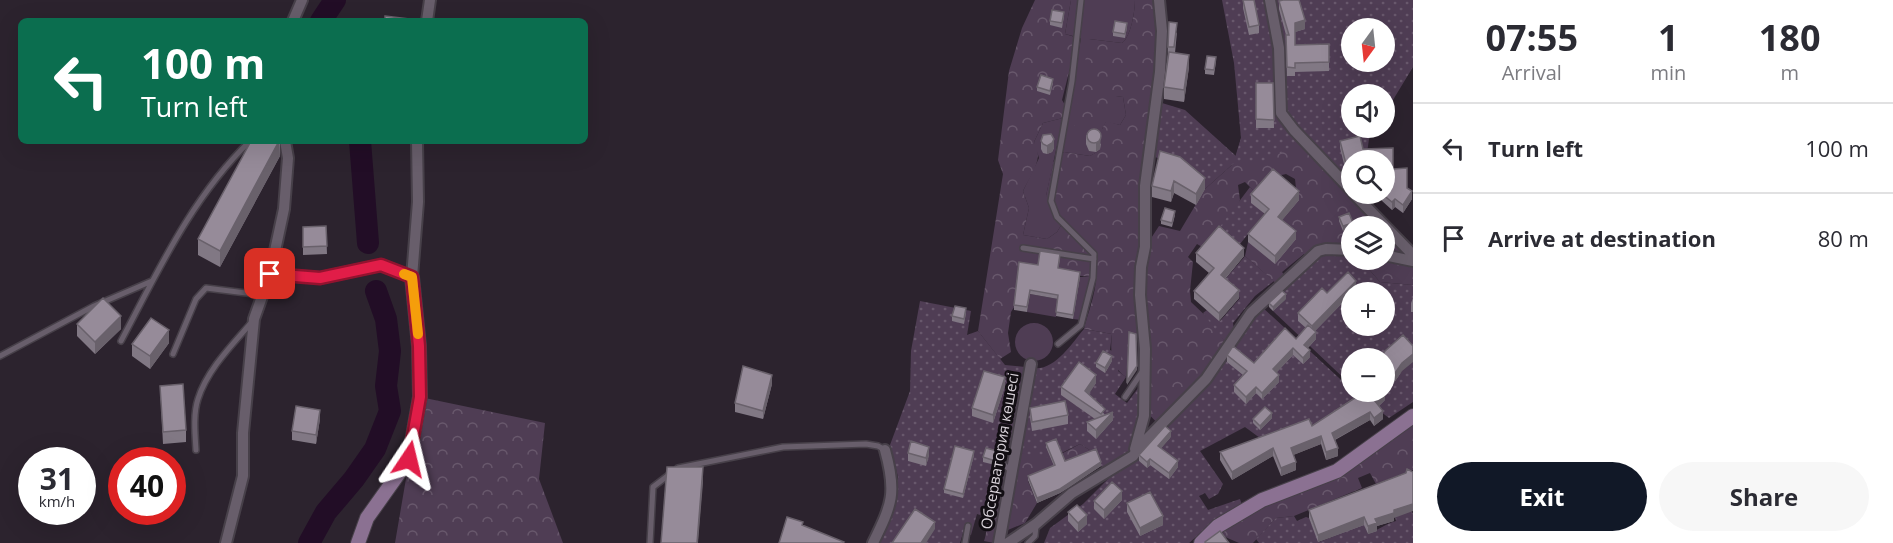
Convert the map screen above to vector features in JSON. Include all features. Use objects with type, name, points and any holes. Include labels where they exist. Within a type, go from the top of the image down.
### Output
[{"type":"street","points":[[294,18],[302,0]]},
{"type":"street","points":[[427,18],[430,0]]},
{"type":"street","points":[[1133,456],[1144,416],[1145,369],[1140,295],[1141,267],[1145,247],[1145,186],[1160,72],[1162,31],[1160,0]]},
{"type":"street","points":[[1270,0],[1279,48],[1281,113],[1341,179]]},
{"type":"street","points":[[226,543],[243,476],[243,434],[254,319],[270,274],[284,209],[288,158],[286,144]]},
{"type":"street","points":[[358,543],[367,518],[409,459],[420,397],[419,346],[412,277],[418,202],[417,144]]},
{"type":"street","points":[[1364,204],[1413,255]]},
{"type":"street","name":"Обсерватория көшесі","points":[[1008,543],[1036,524],[1072,493],[1133,456],[1206,379],[1251,313],[1265,299],[1317,251],[1341,250]]},
{"type":"street","points":[[1395,257],[1413,261]]},
{"type":"street","points":[[270,274],[320,278],[381,265],[412,277]]},
{"type":"street","name":"Обсерватория көшесі","points":[[999,543],[1031,364]]},
{"type":"street","points":[[1201,543],[1218,526],[1262,500],[1337,471],[1413,416]]},
{"type":"street","points":[[873,543],[892,500],[893,477],[885,450]]},
{"type":"lane","points":[[1058,344],[1081,325],[1093,278],[1094,254],[1057,217],[1051,201],[1072,81],[1081,0]]},
{"type":"lane","points":[[121,341],[197,202],[247,144]]},
{"type":"lane","points":[[1023,248],[1094,259]]},
{"type":"lane","points":[[0,356],[94,306],[153,281]]},
{"type":"lane","points":[[173,354],[196,299],[206,288],[262,295]]},
{"type":"lane","points":[[196,450],[197,400],[208,377],[254,319]]},
{"type":"lane","points":[[1125,397],[1145,369]]},
{"type":"lane","points":[[650,543],[653,488],[676,469],[783,447],[866,444],[885,450]]},
{"type":"lane","points":[[999,460],[1011,471]]},
{"type":"lane","points":[[1028,543],[1035,536],[1036,524]]},
{"type":"lane","points":[[965,543],[968,526]]},
{"type":"green space","points":[[1035,0],[1071,0],[1065,34],[1075,37],[1073,56],[1062,100],[1065,105],[1063,118],[1043,123],[1034,142],[1038,154],[1023,191],[1029,208],[1023,235],[1047,239],[1057,232],[1065,219],[1049,215],[1046,196],[1053,162],[1064,152],[1090,156],[1102,149],[1102,129],[1106,121],[1120,125],[1126,115],[1123,97],[1116,96],[1109,109],[1100,118],[1074,126],[1089,39],[1122,43],[1130,30],[1135,0],[1159,0],[1162,31],[1145,186],[1146,246],[1159,226],[1180,231],[1205,189],[1233,164],[1241,138],[1294,130],[1341,182],[1341,204],[1361,204],[1372,216],[1341,216],[1341,255],[1309,260],[1304,254],[1282,272],[1287,279],[1279,286],[1245,256],[1248,242],[1278,225],[1288,190],[1296,188],[1295,179],[1286,174],[1273,177],[1258,195],[1245,182],[1238,185],[1240,200],[1238,205],[1204,248],[1197,244],[1188,257],[1193,262],[1191,302],[1212,322],[1225,342],[1202,376],[1160,426],[1144,409],[1142,325],[1138,338],[1130,337],[1126,377],[1114,364],[1111,347],[1112,334],[1084,329],[1096,277],[1092,262],[1090,277],[1057,273],[1060,256],[1038,269],[1011,312],[1008,333],[1011,352],[1000,359],[978,331],[1003,174],[998,160],[1009,71],[1022,28]]},
{"type":"green space","points":[[1071,0],[1135,0],[1130,30],[1122,43],[1089,39],[1116,96],[1123,97],[1126,115],[1120,125],[1106,122],[1102,129],[1103,149],[1090,156],[1064,152],[1061,154],[1081,38],[1065,34]]},
{"type":"green space","points":[[1222,0],[1413,0],[1413,67],[1395,97],[1395,84],[1341,84],[1341,138],[1370,138],[1367,150],[1341,150],[1341,180],[1305,142],[1263,161],[1233,164],[1205,189],[1191,179],[1181,166],[1152,156],[1162,103],[1185,110],[1236,156],[1241,138],[1234,63]]},
{"type":"green space","points":[[1063,118],[1046,196],[1065,219],[1057,232],[1047,239],[1023,235],[1029,208],[1023,191],[1039,158],[1034,142],[1043,123]]},
{"type":"green space","points":[[1250,187],[1258,195],[1264,214],[1240,244],[1219,228]]},
{"type":"green space","points":[[1395,242],[1413,261],[1413,285],[1380,282],[1370,270],[1395,270]]},
{"type":"green space","points":[[1319,254],[1341,254],[1341,270],[1370,270],[1380,282],[1341,282],[1341,336],[1395,336],[1395,283],[1413,285],[1413,402],[1389,418],[1368,402],[1395,402],[1395,348],[1341,348],[1341,376],[1273,311],[1286,299],[1277,291]]},
{"type":"green space","points":[[1245,256],[1274,281],[1255,296],[1233,323],[1235,336],[1228,346],[1203,313],[1207,310],[1220,321],[1240,298],[1222,283]]},
{"type":"green space","points":[[1080,277],[1090,277],[1081,320],[1073,319]]},
{"type":"green space","points":[[1030,294],[1058,299],[1056,317],[1027,312]]},
{"type":"green space","points":[[920,301],[971,311],[967,335],[978,331],[1005,365],[1025,367],[1013,435],[1005,454],[997,455],[987,452],[984,461],[995,465],[1002,472],[1003,490],[989,518],[977,514],[971,535],[963,533],[960,543],[877,543],[885,528],[898,491],[898,477],[890,445],[910,391],[911,351]]},
{"type":"green space","points":[[1262,307],[1341,380],[1341,402],[1368,402],[1367,417],[1364,423],[1354,407],[1317,426],[1301,422],[1264,441],[1245,427],[1200,451],[1223,484],[1218,494],[1209,499],[1205,493],[1199,496],[1208,510],[1240,499],[1242,505],[1213,522],[1189,543],[1044,543],[1050,528],[1083,504],[1109,478],[1136,458],[1147,468],[1144,448],[1163,446],[1171,437],[1161,428],[1222,358],[1235,367],[1230,349]]},
{"type":"green space","points":[[1034,323],[1041,324],[1047,329],[1052,335],[1052,349],[1047,355],[1041,360],[1034,361],[1027,360],[1021,355],[1016,349],[1015,342],[1016,335],[1021,329],[1027,324]]},
{"type":"green space","points":[[1084,329],[1112,334],[1110,350],[1122,355],[1118,371],[1126,377],[1115,394],[1127,403],[1139,387],[1142,393],[1133,448],[1103,470],[1096,454],[1080,444],[1051,458],[1019,453],[1033,368],[1041,368],[1055,361]]},
{"type":"green space","points":[[420,397],[545,423],[539,479],[563,543],[395,543]]},
{"type":"green space","points":[[1413,419],[1413,470],[1376,484],[1370,473],[1358,478],[1362,488],[1294,516],[1276,518],[1253,543],[1239,543],[1216,533],[1264,502],[1339,473]]},
{"type":"green space","points":[[1080,444],[1096,454],[1028,481],[1037,503],[1025,523],[1003,532],[1019,453],[1061,454]]},
{"type":"green space","points":[[1002,472],[1005,473],[1006,489],[994,543],[984,541],[988,521],[1001,492]]},
{"type":"green space","points":[[1355,500],[1368,534],[1396,521],[1395,517],[1409,506],[1413,514],[1413,543],[1259,543],[1256,539],[1276,518],[1294,516],[1297,521],[1309,518],[1319,542],[1352,529]]},
{"type":"building","points":[[1243,0],[1254,0],[1259,25],[1249,27]]},
{"type":"building","points":[[1299,0],[1305,20],[1295,23],[1295,45],[1329,44],[1329,62],[1295,63],[1295,68],[1287,67],[1286,35],[1289,35],[1279,1]]},
{"type":"building","points":[[1052,10],[1064,12],[1062,23],[1050,21]]},
{"type":"building","points":[[1115,21],[1127,23],[1125,34],[1113,32]]},
{"type":"building","points":[[1169,22],[1177,23],[1174,47],[1168,47]]},
{"type":"building","points":[[1169,52],[1189,55],[1184,90],[1164,87]]},
{"type":"building","points":[[1207,56],[1216,57],[1214,70],[1205,69]]},
{"type":"building","points":[[1041,75],[1053,79],[1050,91],[1037,87]]},
{"type":"building","points":[[1256,83],[1273,83],[1274,120],[1256,119]]},
{"type":"building","points":[[1091,129],[1097,129],[1101,136],[1097,143],[1091,143],[1087,139],[1087,133]]},
{"type":"building","points":[[1051,134],[1054,139],[1052,143],[1047,146],[1043,144],[1041,141],[1043,135]]},
{"type":"building","points":[[1360,138],[1363,149],[1393,148],[1393,150],[1342,150],[1340,141]]},
{"type":"building","points":[[249,144],[277,144],[220,251],[198,239]]},
{"type":"building","points":[[1160,151],[1180,157],[1205,178],[1196,194],[1174,181],[1171,191],[1152,186]]},
{"type":"building","points":[[1407,168],[1407,188],[1412,191],[1403,205],[1395,199],[1395,169]]},
{"type":"building","points":[[1273,169],[1299,191],[1278,217],[1296,231],[1275,256],[1248,234],[1269,209],[1251,194]]},
{"type":"building","points":[[1165,208],[1175,211],[1172,223],[1161,220]]},
{"type":"building","points":[[326,226],[327,246],[303,247],[303,227]]},
{"type":"building","points":[[1219,226],[1244,248],[1221,275],[1239,290],[1219,313],[1194,291],[1214,268],[1196,253]]},
{"type":"building","points":[[1040,251],[1060,254],[1058,268],[1080,272],[1073,315],[1056,312],[1058,295],[1030,290],[1027,307],[1014,305],[1019,262],[1038,265]]},
{"type":"building","points":[[1348,272],[1356,281],[1341,282],[1341,296],[1312,326],[1298,313],[1322,288],[1327,293]]},
{"type":"building","points":[[1282,291],[1286,294],[1273,307],[1269,303]]},
{"type":"building","points":[[103,298],[121,316],[95,342],[77,324]]},
{"type":"building","points":[[955,306],[966,308],[964,319],[952,316]]},
{"type":"building","points":[[151,318],[169,330],[150,356],[132,344]]},
{"type":"building","points":[[1308,325],[1316,332],[1304,345],[1310,350],[1303,358],[1293,348],[1273,369],[1279,375],[1262,393],[1256,387],[1246,397],[1234,385],[1247,371],[1227,355],[1233,346],[1254,363],[1285,328],[1296,339]]},
{"type":"building","points":[[1129,332],[1136,334],[1137,366],[1127,381]]},
{"type":"building","points":[[1403,335],[1413,346],[1413,354],[1402,363],[1395,373],[1395,348],[1388,348]]},
{"type":"building","points":[[1103,351],[1112,356],[1105,368],[1096,363]]},
{"type":"building","points":[[1079,362],[1096,375],[1085,391],[1105,409],[1101,414],[1061,387]]},
{"type":"building","points":[[743,366],[772,375],[763,411],[735,403]]},
{"type":"building","points":[[984,371],[1005,377],[993,415],[972,408]]},
{"type":"building","points":[[183,384],[186,430],[163,432],[160,386]]},
{"type":"building","points":[[1065,401],[1068,415],[1032,422],[1030,408]]},
{"type":"building","points":[[1349,402],[1376,402],[1383,411],[1374,418],[1370,412],[1332,433],[1338,448],[1326,452],[1321,436],[1291,448],[1296,462],[1281,468],[1273,448],[1232,472],[1220,452],[1309,419],[1312,426]]},
{"type":"building","points":[[296,406],[320,410],[316,435],[292,431]]},
{"type":"building","points":[[1265,407],[1272,413],[1260,426],[1253,419]]},
{"type":"building","points":[[1113,412],[1096,430],[1087,422]]},
{"type":"building","points":[[1165,426],[1171,431],[1158,446],[1178,461],[1169,473],[1150,459],[1147,462],[1139,455]]},
{"type":"building","points":[[1056,439],[1065,461],[1096,449],[1101,462],[1060,489],[1037,498],[1028,476],[1055,465],[1046,443]]},
{"type":"building","points":[[911,441],[929,447],[926,458],[908,453]]},
{"type":"building","points":[[955,446],[974,451],[963,494],[944,489]]},
{"type":"building","points":[[986,448],[997,451],[994,454],[995,461],[983,457]]},
{"type":"building","points":[[667,467],[703,467],[697,543],[661,543]]},
{"type":"building","points":[[1407,469],[1413,472],[1413,504],[1375,519],[1377,523],[1368,526],[1364,517],[1318,535],[1309,510],[1406,473]]},
{"type":"building","points":[[1112,482],[1122,491],[1104,510],[1094,501]]},
{"type":"building","points":[[1150,492],[1163,516],[1140,528],[1127,503]]},
{"type":"building","points":[[1077,505],[1087,515],[1078,523],[1068,512]]},
{"type":"building","points":[[915,509],[935,522],[921,543],[892,543]]},
{"type":"building","points":[[787,517],[803,522],[802,525],[844,542],[779,543]]},
{"type":"building","points":[[1220,531],[1229,543],[1205,543],[1205,542]]},
{"type":"waterway","points":[[323,18],[335,0]]},
{"type":"waterway","points":[[360,144],[368,243]]},
{"type":"waterway","points":[[309,543],[326,512],[354,479],[375,449],[390,411],[386,386],[390,351],[386,319],[376,291]]},
{"type":"slow traffic","points":[[404,274],[412,277],[418,334]]},
{"type":"route","points":[[270,274],[320,278],[381,265],[412,277],[419,346],[420,397],[409,459]]}]
